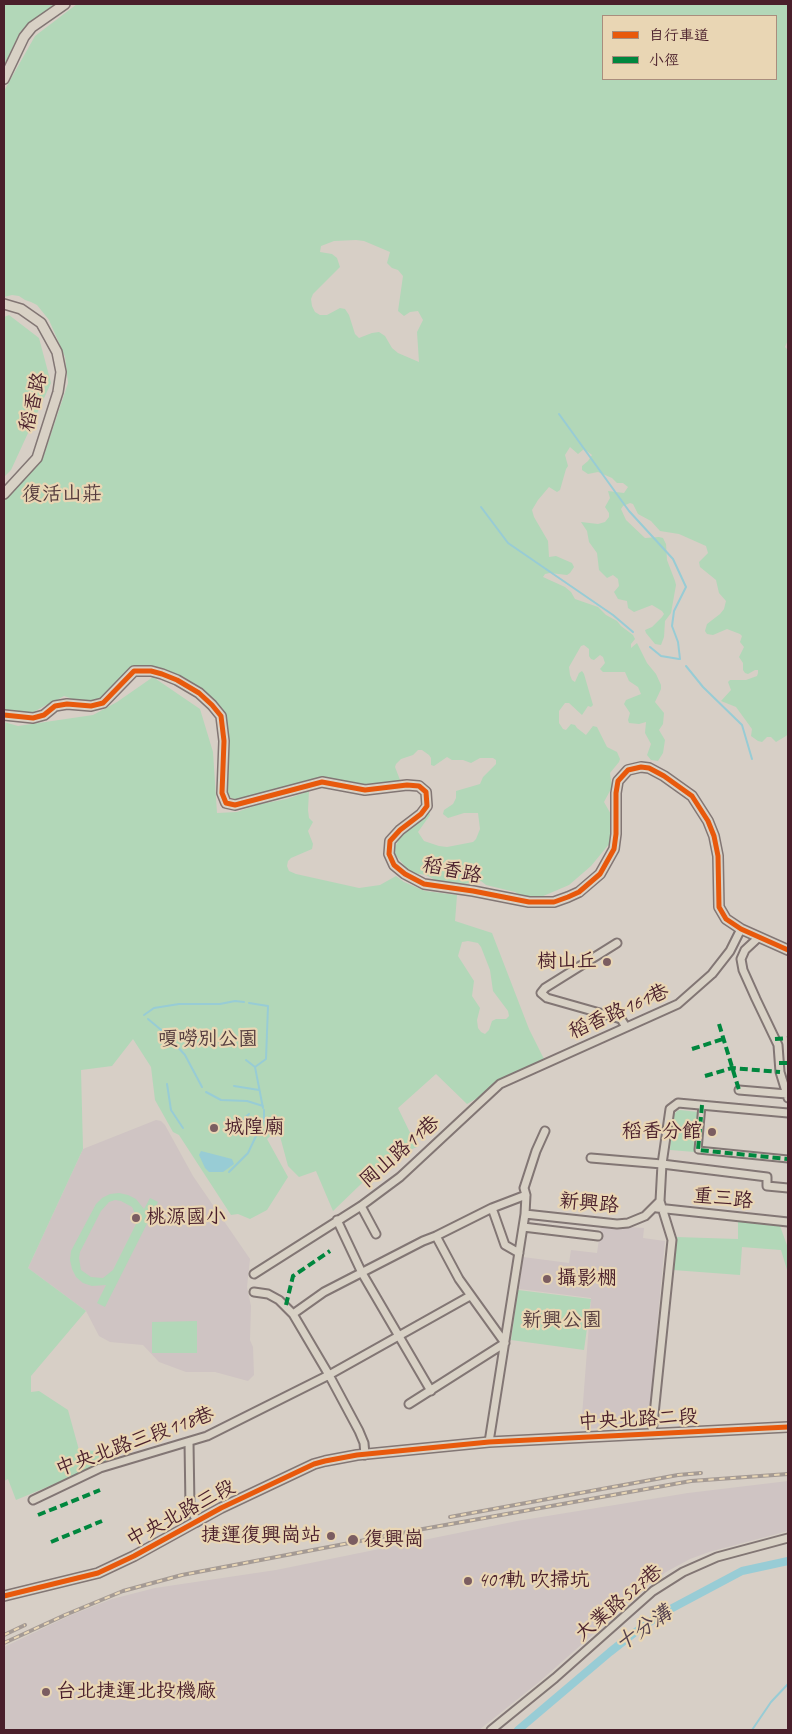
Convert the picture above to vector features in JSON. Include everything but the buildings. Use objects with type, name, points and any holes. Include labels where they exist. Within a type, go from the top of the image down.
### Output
[{"type":"street","points":[[4,79],[24,37],[32,27],[65,4]]},
{"type":"street","name":"稻香路","points":[[4,304],[21,309],[41,323],[57,352],[61,372],[58,392],[37,458],[4,494]]},
{"type":"street","name":"稻香路","points":[[4,715],[32,718],[44,715],[55,706],[67,704],[91,706],[103,703],[134,671],[151,671],[162,674],[177,680],[199,694],[221,716],[224,740],[222,793],[226,803],[235,805],[322,782],[365,790],[407,785],[418,786],[426,792],[427,806],[421,814],[400,830],[390,841],[389,854],[394,865],[405,874],[424,884],[529,902],[554,902],[568,897],[579,892],[600,874],[614,849],[618,781],[628,770],[641,767],[649,768],[692,796],[702,809],[714,836],[718,856],[719,906],[726,919],[741,929],[788,950]]},
{"type":"street","name":"稻香路161巷","points":[[460,1121],[500,1084],[518,1074],[658,1014],[690,996],[730,951],[741,929]]},
{"type":"street","points":[[739,1090],[788,1096],[780,1072],[778,1044],[743,970],[741,959],[745,950],[759,937]]},
{"type":"street","points":[[617,943],[545,988],[541,993],[547,998],[621,1019],[626,1027]]},
{"type":"street","points":[[652,1434],[672,1240],[658,1205],[670,1109],[678,1103],[788,1113]]},
{"type":"street","points":[[702,1105],[698,1150],[788,1159]]},
{"type":"street","name":"岡山路11巷","points":[[254,1274],[361,1206],[400,1177],[460,1121]]},
{"type":"street","points":[[489,1442],[525,1214],[526,1195],[524,1188],[536,1151],[545,1131]]},
{"type":"street","points":[[591,1158],[662,1164],[767,1177],[767,1186],[788,1188]]},
{"type":"street","points":[[293,1314],[324,1292],[423,1241],[492,1208],[526,1195]]},
{"type":"street","name":"新興路","points":[[525,1214],[628,1223],[645,1216],[658,1205]]},
{"type":"street","name":"重三路","points":[[658,1205],[788,1222]]},
{"type":"street","points":[[361,1206],[376,1234]]},
{"type":"street","points":[[492,1208],[504,1245],[519,1253]]},
{"type":"street","points":[[338,1220],[362,1273],[431,1391]]},
{"type":"street","points":[[523,1227],[598,1236]]},
{"type":"street","points":[[436,1236],[470,1296],[505,1343]]},
{"type":"street","points":[[254,1292],[268,1294],[279,1300],[293,1314],[329,1375],[364,1443],[365,1455]]},
{"type":"street","name":"中央北路三段118巷","points":[[33,1500],[100,1468],[206,1436],[329,1375],[470,1296]]},
{"type":"street","points":[[409,1404],[505,1343]]},
{"type":"street","name":"中央北路二段","points":[[489,1442],[788,1426]]},
{"type":"street","points":[[189,1442],[190,1506],[197,1522]]},
{"type":"street","name":"中央北路三段","points":[[4,1596],[98,1573],[134,1556],[221,1508],[314,1464],[365,1455],[489,1442]]},
{"type":"street","name":"大業路527巷","points":[[491,1730],[570,1666],[653,1591],[683,1572],[717,1557],[788,1538]]},
{"type":"shaded area","name":"桃源國小","points":[[156,1120],[161,1121],[165,1125],[193,1176],[250,1259],[247,1287],[251,1306],[250,1340],[253,1347],[254,1375],[248,1381],[215,1372],[186,1372],[159,1362],[143,1345],[110,1342],[99,1336],[86,1311],[28,1268],[83,1149]]},
{"type":"shaded area","points":[[601,1225],[644,1228],[643,1238],[665,1241],[648,1426],[581,1429],[591,1298],[519,1289],[523,1257],[569,1263],[571,1250],[597,1253]]},
{"type":"shaded area","name":"台北捷運北投機廠","points":[[788,1481],[788,1531],[709,1552],[690,1559],[666,1572],[539,1682],[479,1730],[4,1730],[4,1647],[69,1616],[112,1599],[155,1588],[276,1570],[517,1521],[688,1493]]},
{"type":"green space","points":[[4,4],[57,4],[20,32],[4,66]]},
{"type":"green space","name":"復活山莊","points":[[77,4],[788,4],[788,340],[785,347],[788,350],[788,734],[776,742],[771,737],[767,737],[762,742],[758,741],[751,736],[752,729],[736,707],[721,701],[731,690],[728,682],[730,680],[746,680],[757,676],[758,670],[748,674],[743,670],[743,663],[739,657],[744,647],[740,642],[742,636],[740,634],[727,629],[713,635],[707,634],[705,631],[707,624],[724,609],[726,601],[719,593],[716,580],[700,567],[699,562],[708,553],[706,546],[679,534],[660,531],[651,521],[638,514],[633,504],[630,503],[621,509],[626,520],[645,538],[663,538],[666,544],[667,560],[676,585],[671,613],[665,621],[664,637],[661,645],[655,644],[645,630],[652,627],[662,617],[664,614],[662,611],[652,605],[634,612],[628,608],[627,601],[618,599],[614,592],[619,586],[618,579],[613,575],[607,578],[599,570],[597,553],[589,542],[587,531],[581,522],[598,524],[605,522],[609,517],[605,507],[610,498],[608,491],[624,493],[628,487],[598,472],[588,474],[582,470],[582,466],[592,455],[584,449],[578,454],[570,447],[565,455],[568,466],[560,490],[557,492],[549,487],[532,510],[548,541],[549,557],[556,556],[572,563],[574,567],[567,575],[550,573],[545,574],[543,577],[565,587],[575,599],[598,607],[633,635],[635,639],[631,644],[631,648],[637,643],[661,685],[655,702],[664,713],[663,724],[659,730],[665,740],[663,753],[658,761],[651,760],[647,755],[651,744],[645,733],[646,722],[639,724],[629,723],[630,713],[624,704],[626,700],[641,694],[638,687],[629,681],[625,672],[603,672],[600,669],[605,663],[603,657],[600,655],[594,660],[591,659],[589,649],[584,645],[581,646],[569,667],[570,675],[575,682],[582,671],[593,705],[591,707],[588,706],[582,715],[569,703],[565,703],[559,711],[559,723],[566,730],[571,724],[575,725],[586,735],[593,726],[597,727],[607,747],[617,752],[620,759],[610,773],[612,787],[604,802],[613,818],[614,826],[610,843],[591,866],[569,885],[541,897],[526,899],[515,892],[486,885],[481,881],[455,886],[437,881],[426,875],[413,873],[407,869],[394,853],[400,837],[426,810],[429,811],[430,815],[418,832],[424,841],[447,847],[473,842],[480,829],[478,813],[464,813],[448,818],[443,814],[444,810],[453,804],[456,798],[456,791],[480,784],[483,777],[496,764],[496,760],[493,758],[480,758],[471,763],[463,760],[452,760],[447,757],[434,766],[431,765],[429,755],[422,750],[418,750],[413,755],[401,759],[396,764],[395,767],[400,780],[382,787],[361,786],[344,783],[339,780],[238,800],[231,798],[226,793],[218,706],[188,680],[143,666],[99,709],[76,707],[70,698],[64,696],[30,714],[4,715],[4,500],[43,458],[68,383],[65,357],[49,320],[37,305],[19,296],[4,297],[4,91],[35,36]],"holes":[[[334,241],[364,241],[390,252],[387,263],[392,268],[398,270],[403,276],[398,311],[404,316],[410,312],[418,311],[423,320],[417,332],[419,362],[398,353],[392,348],[385,336],[379,332],[359,338],[355,334],[345,309],[340,308],[327,315],[320,315],[315,312],[312,306],[311,299],[313,294],[340,267],[337,258],[332,254],[320,252],[321,246]]]},
{"type":"green space","points":[[9,315],[39,338],[51,383],[11,470],[4,477],[4,317]]},
{"type":"green space","name":"嗄嘮別公園","points":[[153,677],[200,709],[213,752],[217,813],[237,812],[260,804],[287,799],[309,791],[309,818],[313,822],[308,831],[313,844],[312,849],[291,858],[287,866],[289,871],[359,888],[380,885],[396,876],[404,882],[425,891],[457,895],[455,921],[492,933],[529,1029],[544,1059],[467,1104],[436,1074],[398,1108],[417,1147],[386,1160],[333,1211],[316,1171],[299,1177],[288,1166],[278,1129],[267,1139],[288,1177],[267,1210],[250,1219],[238,1214],[231,1215],[179,1135],[173,1132],[155,1100],[151,1067],[133,1039],[112,1066],[81,1070],[83,1149],[28,1268],[86,1311],[31,1376],[31,1392],[39,1391],[68,1410],[79,1450],[98,1451],[107,1462],[16,1500],[8,1479],[4,1481],[4,722],[18,726],[93,715],[117,702]],"holes":[[[462,942],[478,943],[490,970],[493,991],[508,1011],[509,1016],[506,1019],[492,1021],[489,1030],[485,1034],[478,1028],[477,1020],[480,1008],[472,996],[474,981],[458,956]]]},
{"type":"green space","points":[[680,1110],[698,1112],[695,1152],[670,1150],[673,1116]]},
{"type":"green space","points":[[110,1194],[128,1195],[136,1199],[144,1209],[150,1198],[158,1202],[105,1307],[97,1303],[106,1285],[92,1286],[83,1283],[76,1277],[70,1260],[71,1251],[96,1204]],"holes":[[[121,1201],[132,1207],[137,1218],[136,1224],[113,1270],[103,1278],[91,1277],[81,1270],[80,1252],[101,1211],[109,1202]]]},
{"type":"green space","points":[[738,1221],[780,1226],[788,1248],[788,1273],[781,1250],[742,1247],[740,1275],[673,1270],[676,1237],[738,1239]]},
{"type":"green space","name":"新興公園","points":[[518,1290],[591,1299],[584,1350],[511,1340]]},
{"type":"green space","points":[[197,1321],[197,1353],[152,1353],[152,1322]]},
{"type":"water","points":[[201,1151],[232,1159],[234,1164],[223,1172],[209,1172],[199,1155]]},
{"type":"waterway","points":[[559,414],[629,511],[673,559],[686,587],[674,611],[672,626],[678,642],[680,659]]},
{"type":"waterway","points":[[481,507],[508,543],[613,615],[633,632]]},
{"type":"waterway","points":[[650,647],[661,656],[679,659]]},
{"type":"waterway","points":[[686,666],[703,687],[742,725],[752,759]]},
{"type":"waterway","points":[[144,1015],[154,1008],[179,1004],[244,1002]]},
{"type":"waterway","points":[[249,1003],[268,1006],[266,1059],[255,1067],[263,1108]]},
{"type":"waterway","points":[[148,1019],[166,1034],[185,1055],[202,1087]]},
{"type":"waterway","points":[[246,1060],[255,1067]]},
{"type":"waterway","points":[[167,1084],[171,1110],[183,1128]]},
{"type":"waterway","points":[[234,1086],[259,1090]]},
{"type":"waterway","points":[[206,1092],[221,1100],[247,1101],[263,1106]]},
{"type":"waterway","points":[[229,1172],[248,1153],[264,1119],[264,1110]]},
{"type":"waterway","points":[[226,1131],[237,1125],[249,1114]]},
{"type":"waterway","name":"十分溝","points":[[518,1730],[610,1652],[663,1613],[742,1571],[788,1561]]},
{"type":"waterway","points":[[752,1730],[771,1702],[788,1684]]},
{"type":"railway","points":[[450,1517],[678,1475],[701,1473]]},
{"type":"railway","points":[[4,1643],[123,1591],[182,1575],[691,1481],[788,1474]]},
{"type":"railway","points":[[4,1635],[25,1625]]},
{"type":"marked path","points":[[719,1024],[739,1090]]},
{"type":"marked path","points":[[775,1039],[788,1038]]},
{"type":"marked path","points":[[692,1049],[723,1039]]},
{"type":"marked path","points":[[779,1063],[788,1063]]},
{"type":"marked path","points":[[705,1076],[732,1068],[780,1072]]},
{"type":"marked path","points":[[702,1105],[698,1150],[788,1159]]},
{"type":"marked path","points":[[286,1305],[293,1276],[330,1251]]},
{"type":"marked path","points":[[38,1515],[100,1490]]},
{"type":"marked path","points":[[51,1542],[102,1521]]},
{"type":"cycle path","points":[[4,715],[33,718],[44,715],[55,706],[67,704],[91,706],[103,703],[134,671],[151,671],[162,674],[177,680],[199,693],[221,716],[224,741],[222,793],[226,803],[235,805],[322,782],[365,790],[407,785],[419,786],[426,792],[427,806],[421,814],[400,830],[390,841],[389,854],[394,865],[405,874],[424,884],[529,902],[554,902],[568,897],[579,892],[600,874],[614,849],[618,781],[628,770],[641,767],[649,768],[692,796],[708,821],[714,836],[718,856],[719,907],[726,919],[741,929],[788,950]]},
{"type":"cycle path","points":[[4,1596],[98,1573],[134,1556],[221,1508],[314,1464],[325,1461],[357,1455],[489,1442],[788,1427]]},
{"type":"place","name":"樹山丘","points":[[607,962]]},
{"type":"place","name":"城隍廟","points":[[214,1128]]},
{"type":"place","name":"稻香分館","points":[[712,1132]]},
{"type":"place","name":"桃源國小","points":[[136,1218]]},
{"type":"place","name":"攝影棚","points":[[547,1279]]},
{"type":"place","name":"捷運復興崗站","points":[[331,1536]]},
{"type":"place","name":"復興崗","points":[[353,1540]]},
{"type":"place","name":"401軌 吹掃坑","points":[[468,1581]]},
{"type":"place","name":"台北捷運北投機廠","points":[[46,1692]]}]
